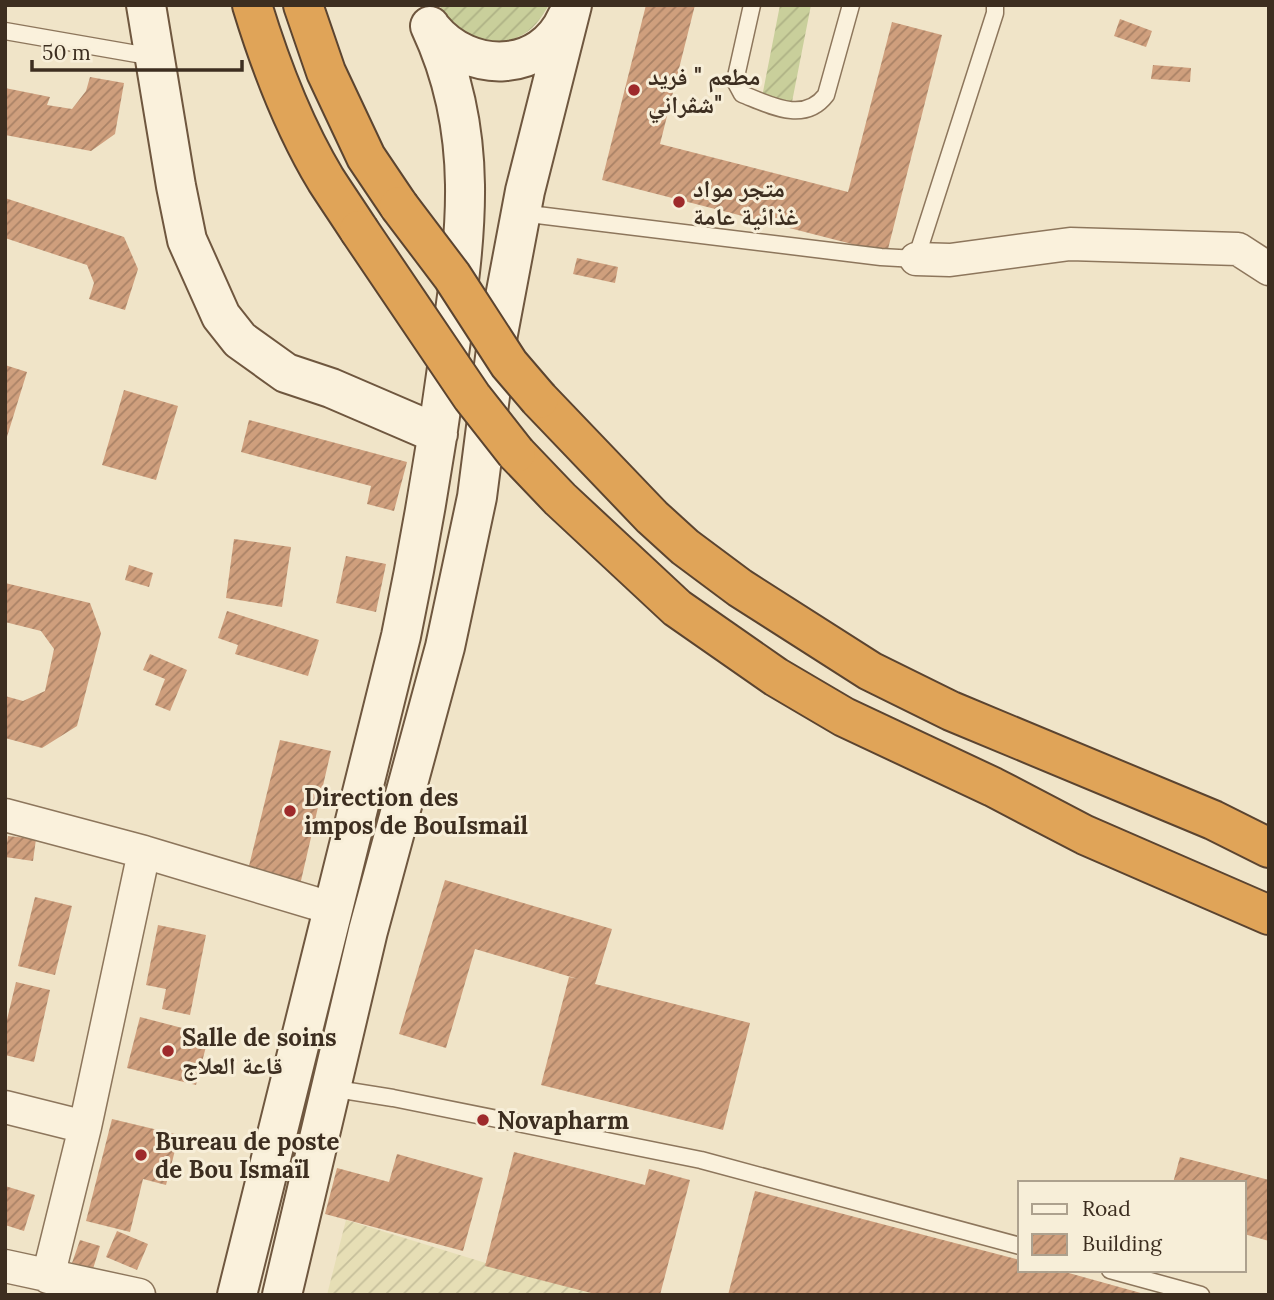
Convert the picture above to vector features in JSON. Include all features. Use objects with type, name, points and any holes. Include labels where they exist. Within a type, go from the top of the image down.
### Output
[{"type":"highway","points":[[252,5],[263,41],[296,120],[325,178],[472,397],[516,453],[560,499],[677,608],[776,677],[844,717],[993,787],[1085,835],[1269,915]]},
{"type":"highway","points":[[303,5],[326,72],[366,157],[452,276],[509,364],[652,517],[685,547],[740,588],[870,671],[951,711],[1213,820],[1269,848]]},
{"type":"main road","points":[[146,5],[187,240],[221,316],[240,340],[286,373],[331,388],[438,434]]},
{"type":"main road","points":[[425,16],[442,42],[459,53],[478,61],[498,62],[518,60],[536,52],[552,40],[564,24],[572,5]]},
{"type":"main road","points":[[282,1295],[368,931],[445,647],[477,497],[498,334],[521,213],[559,49],[572,5]]},
{"type":"main road","points":[[237,1295],[404,624],[438,434],[464,245],[466,195],[463,134],[455,95],[449,69],[425,16]]},
{"type":"street","points":[[916,259],[950,260],[1070,244],[1238,249],[1269,269]]},
{"type":"street","points":[[5,815],[144,852],[334,909]]},
{"type":"street","points":[[48,1277],[85,1128],[144,852]]},
{"type":"street","points":[[5,1107],[85,1128]]},
{"type":"street","points":[[5,1266],[139,1295]]},
{"type":"lane","points":[[752,5],[735,81],[742,94],[777,108],[802,111],[818,107],[826,95],[850,5]]},
{"type":"lane","points":[[521,213],[916,259],[991,26],[995,5]]},
{"type":"lane","points":[[5,31],[154,57]]},
{"type":"lane","points":[[330,1088],[393,1098],[701,1160],[1018,1245]]},
{"type":"lane","points":[[1117,1272],[1201,1295]]},
{"type":"shaded area","points":[[346,1220],[541,1280],[602,1295],[327,1295]]},
{"type":"green space","points":[[440,5],[549,5],[528,31],[507,41],[495,42],[472,38],[461,32],[445,16]]},
{"type":"green space","points":[[780,5],[811,5],[792,102],[762,97]]},
{"type":"building","points":[[646,5],[695,5],[660,144],[848,192],[892,22],[942,35],[887,253],[602,180]]},
{"type":"building","points":[[1120,19],[1152,31],[1146,47],[1114,36]]},
{"type":"building","points":[[1153,65],[1191,68],[1190,82],[1151,79]]},
{"type":"building","points":[[90,77],[124,83],[115,134],[91,151],[5,135],[5,88],[50,97],[47,105],[72,109],[86,91]]},
{"type":"building","points":[[5,198],[124,237],[138,269],[125,310],[89,299],[94,283],[87,265],[5,238]]},
{"type":"building","points":[[577,258],[618,267],[615,283],[573,274]]},
{"type":"building","points":[[5,365],[27,372],[6,440],[5,440]]},
{"type":"building","points":[[124,390],[178,406],[156,480],[102,465]]},
{"type":"building","points":[[249,420],[407,462],[394,511],[367,504],[371,486],[241,452]]},
{"type":"building","points":[[234,539],[291,547],[282,607],[226,598]]},
{"type":"building","points":[[346,556],[386,564],[376,612],[336,603]]},
{"type":"building","points":[[129,565],[153,573],[149,587],[125,580]]},
{"type":"building","points":[[5,583],[90,603],[101,633],[77,726],[42,748],[5,738],[5,696],[23,701],[45,691],[54,649],[41,631],[5,622]]},
{"type":"building","points":[[227,611],[319,640],[308,676],[235,654],[238,645],[218,638]]},
{"type":"building","points":[[150,654],[187,670],[170,711],[155,705],[165,679],[143,670]]},
{"type":"building","name":"Direction des impos de BouIsmail","points":[[280,740],[331,751],[300,885],[248,870]]},
{"type":"building","points":[[8,836],[36,839],[33,861],[5,857]]},
{"type":"building","points":[[445,880],[612,929],[595,984],[750,1023],[723,1130],[541,1085],[569,977],[578,979],[475,949],[446,1048],[399,1034]]},
{"type":"building","points":[[35,897],[72,906],[55,975],[18,966]]},
{"type":"building","points":[[158,925],[206,935],[190,1015],[162,1009],[166,989],[146,985]]},
{"type":"building","points":[[16,982],[50,990],[34,1062],[5,1055],[5,1028]]},
{"type":"building","name":"Salle de soins قاعة العلاج","points":[[140,1017],[209,1035],[196,1085],[127,1068]]},
{"type":"building","points":[[112,1119],[179,1135],[166,1185],[143,1179],[130,1232],[86,1221]]},
{"type":"building","points":[[514,1152],[645,1185],[649,1169],[690,1180],[660,1295],[599,1295],[485,1266]]},
{"type":"building","points":[[397,1154],[483,1178],[463,1251],[325,1214],[337,1168],[389,1182]]},
{"type":"building","points":[[1180,1157],[1269,1180],[1269,1241],[1246,1235],[1246,1181],[1174,1181]]},
{"type":"building","points":[[5,1186],[35,1195],[24,1231],[5,1225]]},
{"type":"building","points":[[755,1191],[1018,1259],[1018,1272],[1065,1272],[1148,1295],[728,1295]]},
{"type":"building","points":[[117,1231],[148,1244],[137,1270],[106,1257]]},
{"type":"building","points":[[80,1240],[100,1246],[93,1269],[72,1263]]},
{"type":"place","name":"مطعم \" فريد شڨراني\"","points":[[634,90]]},
{"type":"place","name":"متجر مواد غذائية عامة","points":[[679,202]]},
{"type":"place","name":"Direction des impos de BouIsmail","points":[[290,811]]},
{"type":"place","name":"Salle de soins قاعة العلاج","points":[[168,1051]]},
{"type":"place","name":"Novapharm","points":[[483,1120]]},
{"type":"place","name":"Bureau de poste de Bou Ismaïl","points":[[141,1155]]}]
